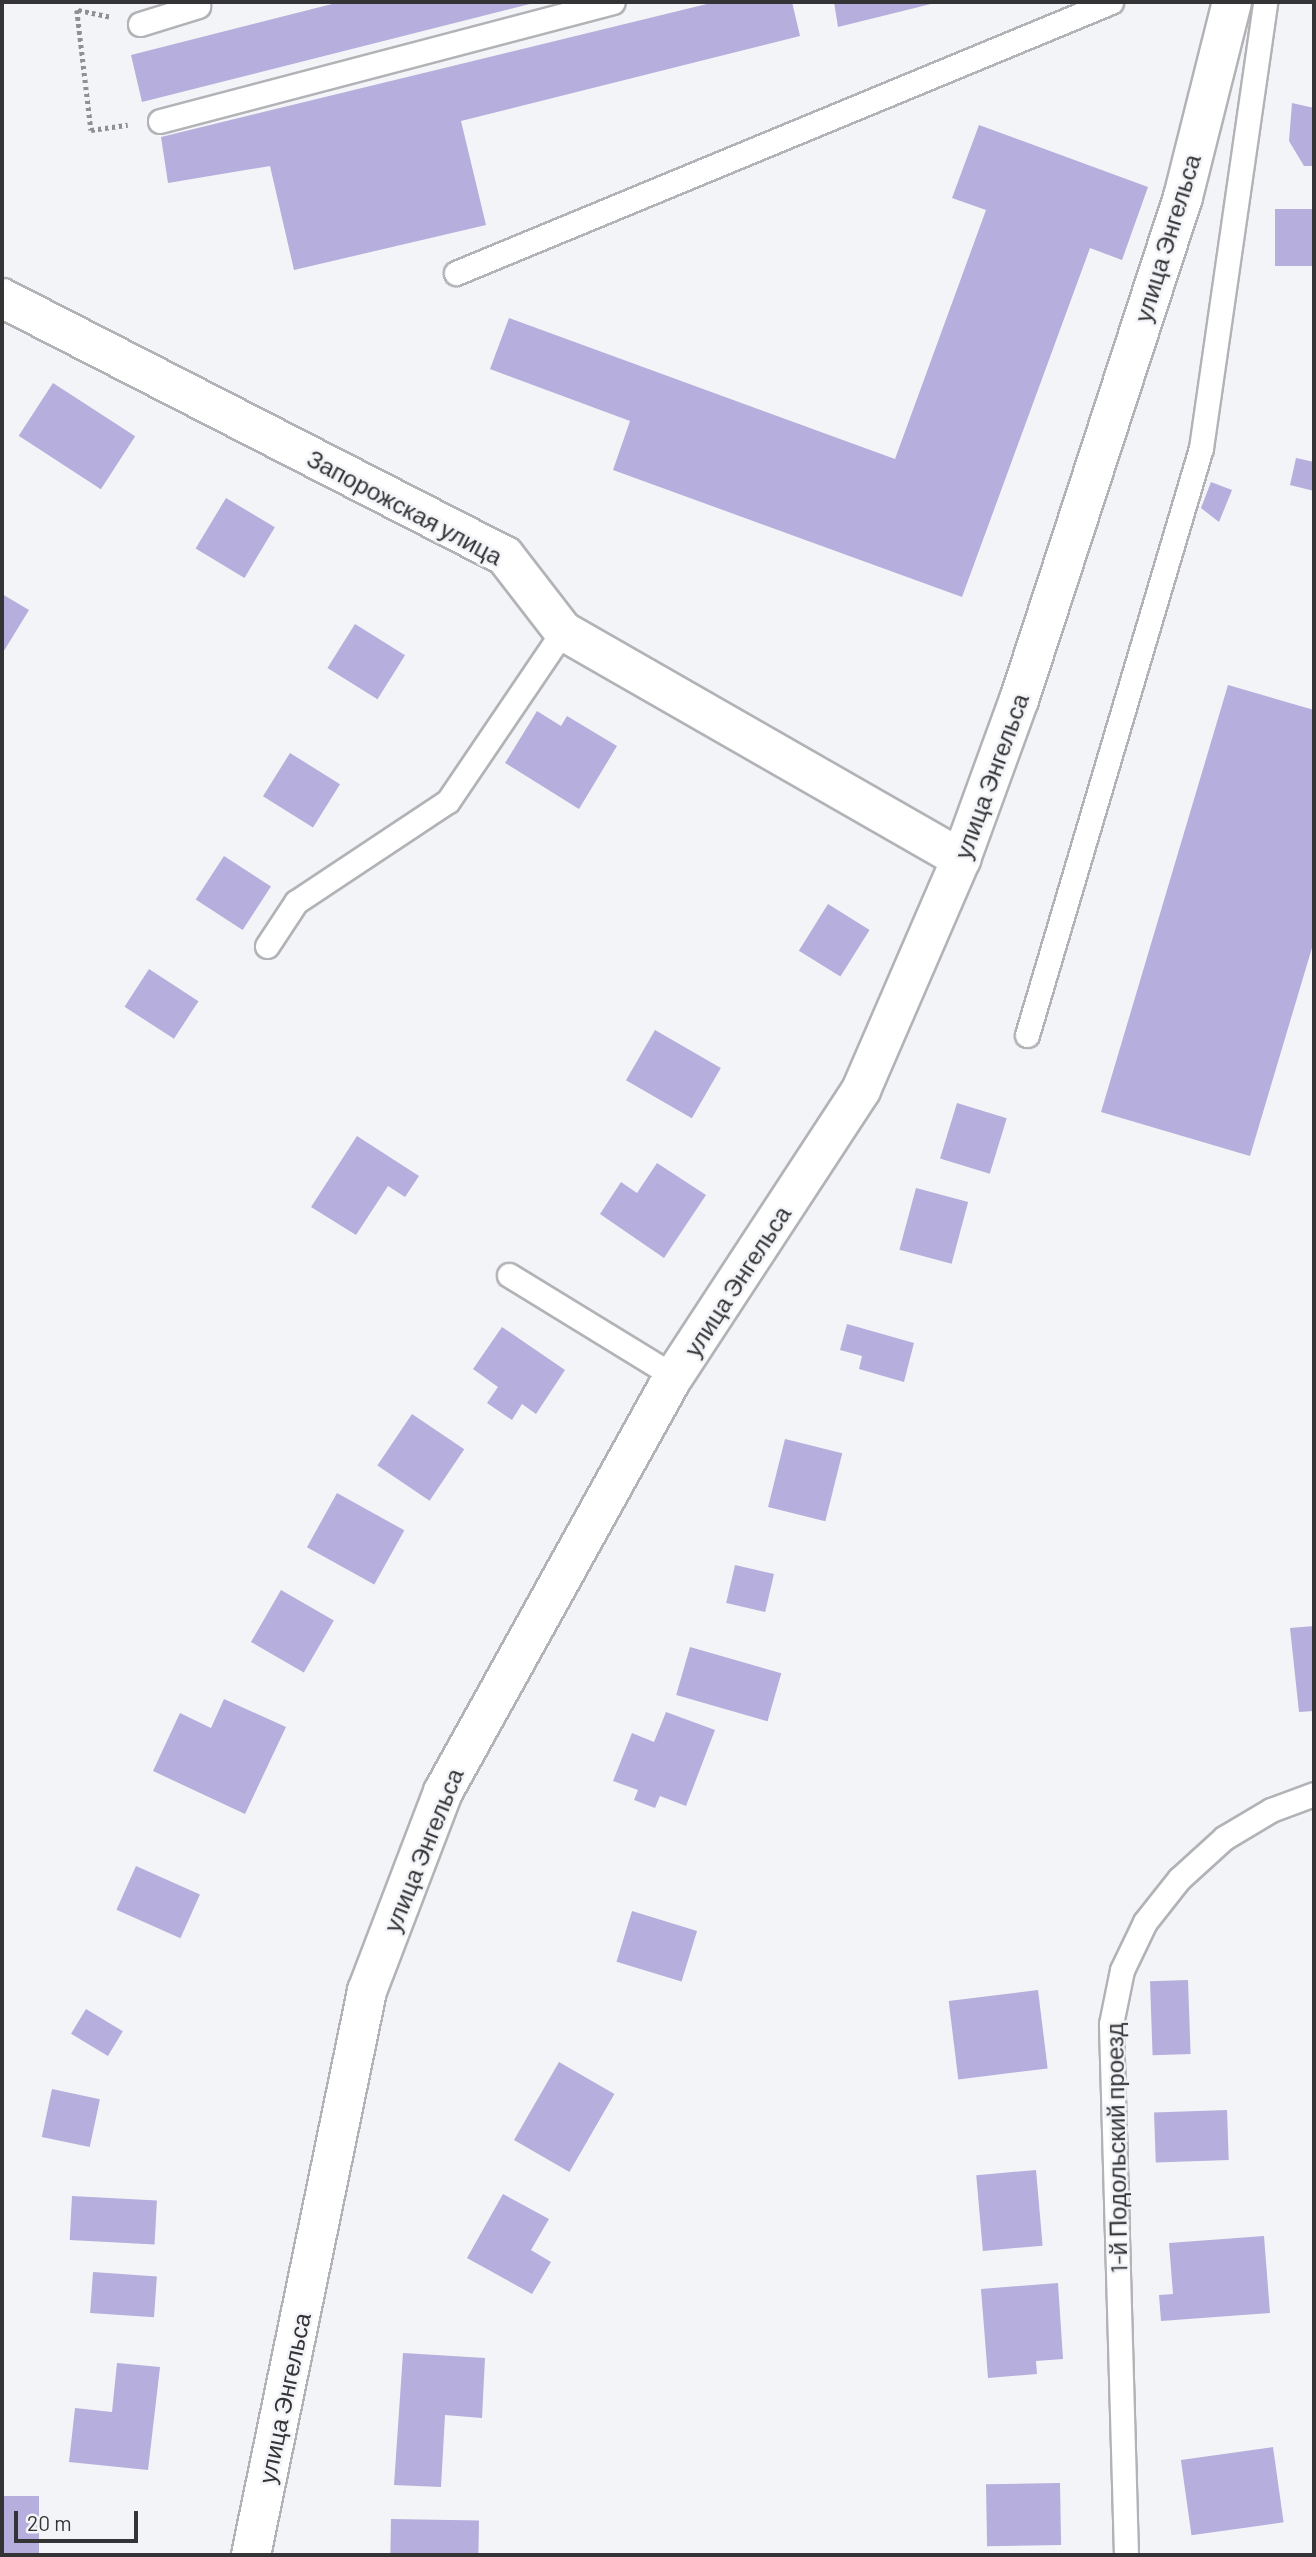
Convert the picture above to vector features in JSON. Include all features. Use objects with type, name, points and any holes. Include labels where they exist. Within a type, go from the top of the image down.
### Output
[{"type":"street","name":"улица Энгельса","points":[[251,2555],[367,1991],[443,1791],[674,1376],[861,1090],[961,859],[1019,700],[1183,197],[1232,2]]},
{"type":"street","name":"Запорожская улица","points":[[2,298],[505,556],[563,631],[961,859]]},
{"type":"lane","points":[[160,121],[613,2]]},
{"type":"lane","points":[[456,273],[1111,2]]},
{"type":"lane","points":[[1027,1035],[1202,448],[1265,2]]},
{"type":"lane","points":[[140,24],[203,3]]},
{"type":"lane","points":[[267,946],[296,902],[448,801],[563,631]]},
{"type":"lane","points":[[509,1275],[674,1376]]},
{"type":"lane","name":"1-й Подольский проезд","points":[[1126,2555],[1111,2024],[1122,1970],[1145,1922],[1179,1879],[1224,1838],[1271,1810],[1314,1794]]},
{"type":"path","points":[[140,24],[77,10],[91,130],[160,121]]},
{"type":"building","points":[[340,2],[534,3],[142,102],[131,55]]},
{"type":"building","points":[[715,2],[792,2],[800,36],[461,121],[486,225],[294,270],[270,166],[168,183],[161,137]]},
{"type":"building","points":[[834,2],[935,2],[935,3],[838,27]]},
{"type":"building","points":[[1292,103],[1314,108],[1314,166],[1304,166],[1289,141]]},
{"type":"building","points":[[979,125],[1148,187],[1122,260],[1090,248],[962,597],[613,470],[630,421],[490,369],[509,318],[895,459],[986,210],[952,198]]},
{"type":"building","points":[[1275,209],[1314,209],[1314,266],[1275,266]]},
{"type":"building","points":[[53,383],[135,436],[101,489],[19,436]]},
{"type":"building","points":[[1296,458],[1314,462],[1314,491],[1290,485]]},
{"type":"building","points":[[1211,482],[1232,490],[1219,522],[1201,508]]},
{"type":"building","points":[[226,498],[275,527],[244,578],[196,549]]},
{"type":"building","points":[[2,594],[29,610],[2,654]]},
{"type":"building","points":[[355,624],[405,655],[377,699],[327,668]]},
{"type":"building","points":[[1228,685],[1314,710],[1314,941],[1250,1156],[1101,1112]]},
{"type":"building","points":[[537,711],[561,726],[567,716],[617,746],[579,809],[505,763]]},
{"type":"building","points":[[290,753],[340,784],[313,828],[263,796]]},
{"type":"building","points":[[224,856],[271,886],[243,930],[196,900]]},
{"type":"building","points":[[828,904],[870,930],[840,977],[799,951]]},
{"type":"building","points":[[149,969],[198,1001],[174,1039],[124,1007]]},
{"type":"building","points":[[655,1030],[721,1068],[692,1118],[626,1080]]},
{"type":"building","points":[[957,1103],[1007,1118],[990,1174],[940,1158]]},
{"type":"building","points":[[357,1136],[419,1176],[405,1197],[388,1186],[356,1235],[311,1207]]},
{"type":"building","points":[[657,1163],[706,1195],[664,1258],[600,1214],[621,1182],[637,1193]]},
{"type":"building","points":[[916,1188],[968,1202],[952,1264],[899,1250]]},
{"type":"building","points":[[847,1324],[914,1343],[904,1382],[859,1369],[862,1356],[840,1350]]},
{"type":"building","points":[[502,1327],[565,1370],[536,1414],[522,1404],[512,1420],[487,1403],[498,1387],[473,1369]]},
{"type":"building","points":[[412,1414],[464,1449],[430,1501],[377,1465]]},
{"type":"building","points":[[785,1439],[842,1453],[825,1521],[768,1507]]},
{"type":"building","points":[[337,1493],[404,1530],[374,1585],[307,1547]]},
{"type":"building","points":[[735,1565],[774,1574],[765,1612],[726,1603]]},
{"type":"building","points":[[281,1590],[334,1620],[304,1672],[251,1642]]},
{"type":"building","points":[[1314,1626],[1314,1711],[1299,1712],[1290,1628]]},
{"type":"building","points":[[690,1647],[781,1673],[768,1721],[676,1695]]},
{"type":"building","points":[[224,1699],[286,1727],[245,1814],[153,1771],[180,1713],[211,1728]]},
{"type":"building","points":[[666,1712],[715,1730],[686,1806],[660,1796],[655,1808],[634,1800],[638,1790],[613,1781],[632,1733],[654,1742]]},
{"type":"building","points":[[136,1866],[200,1894],[180,1938],[116,1910]]},
{"type":"building","points":[[632,1911],[697,1931],[682,1982],[617,1962]]},
{"type":"building","points":[[1188,1980],[1191,2054],[1153,2055],[1150,1981]]},
{"type":"building","points":[[1038,1990],[1048,2068],[958,2079],[949,2001]]},
{"type":"building","points":[[86,2009],[123,2031],[108,2056],[71,2034]]},
{"type":"building","points":[[559,2062],[614,2094],[569,2172],[514,2140]]},
{"type":"building","points":[[52,2089],[100,2099],[90,2147],[42,2137]]},
{"type":"building","points":[[1227,2110],[1229,2160],[1156,2163],[1154,2113]]},
{"type":"building","points":[[1036,2170],[1043,2246],[983,2251],[976,2175]]},
{"type":"building","points":[[503,2194],[549,2219],[531,2250],[551,2262],[532,2294],[467,2258]]},
{"type":"building","points":[[72,2196],[157,2200],[155,2244],[70,2240]]},
{"type":"building","points":[[1264,2236],[1270,2313],[1161,2321],[1159,2295],[1173,2294],[1169,2243]]},
{"type":"building","points":[[93,2272],[157,2276],[154,2317],[90,2313]]},
{"type":"building","points":[[1058,2283],[1063,2359],[1036,2361],[1037,2374],[988,2378],[981,2289]]},
{"type":"building","points":[[403,2353],[485,2358],[482,2418],[445,2415],[441,2487],[394,2485]]},
{"type":"building","points":[[117,2363],[160,2367],[148,2470],[69,2462],[75,2408],[112,2412]]},
{"type":"building","points":[[1273,2447],[1284,2522],[1191,2535],[1181,2460]]},
{"type":"building","points":[[1060,2483],[1061,2545],[987,2546],[986,2484]]},
{"type":"building","points":[[2,2496],[39,2496],[39,2555],[2,2555]]},
{"type":"building","points":[[391,2519],[479,2521],[478,2555],[390,2555]]}]
